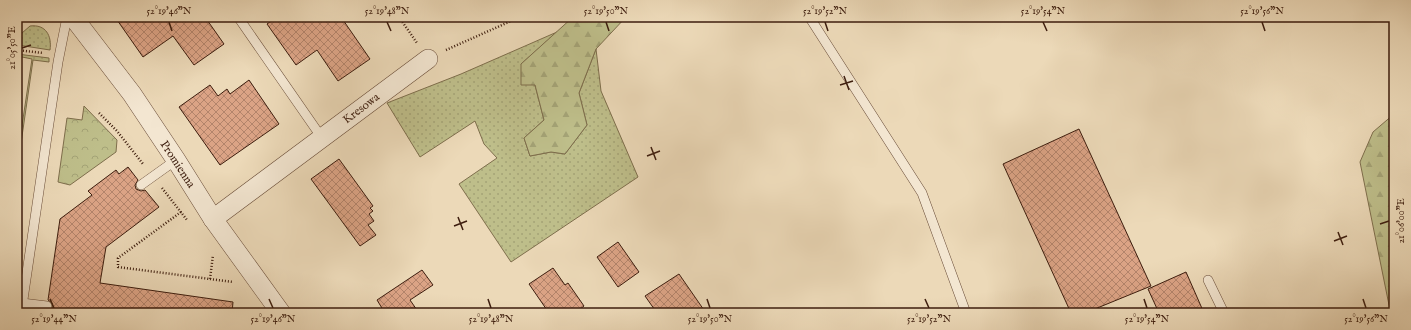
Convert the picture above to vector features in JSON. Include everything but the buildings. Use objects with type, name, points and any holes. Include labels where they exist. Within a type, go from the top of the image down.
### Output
[{"type":"street","name":"Promienna","points":[[72,17],[132,94],[213,219],[281,313]]},
{"type":"street","name":"Kresowa","points":[[213,219],[428,58]]},
{"type":"lane","points":[[21,313],[66,17]]},
{"type":"lane","points":[[238,17],[322,138]]},
{"type":"lane","points":[[810,18],[922,193],[966,313]]},
{"type":"lane","points":[[141,185],[176,160]]},
{"type":"lane","points":[[1208,280],[1224,313]]},
{"type":"lane","points":[[22,303],[48,306]]},
{"type":"path","points":[[399,17],[428,58],[520,17]]},
{"type":"path","points":[[99,113],[117,131],[142,163],[148,167],[190,224]]},
{"type":"path","points":[[181,212],[118,258],[118,267],[236,282]]},
{"type":"path","points":[[210,279],[213,253]]},
{"type":"green space","points":[[573,17],[626,17],[596,49],[579,93],[587,125],[565,154],[551,152],[530,156],[524,138],[544,120],[535,85],[521,85],[521,64]]},
{"type":"green space","points":[[30,26],[40,27],[47,32],[50,40],[50,50],[18,45],[22,33]]},
{"type":"green space","points":[[557,32],[521,64],[535,85],[544,120],[524,138],[530,156],[551,152],[565,154],[587,125],[579,93],[596,49],[601,91],[638,177],[511,262],[459,184],[497,158],[484,144],[475,121],[420,157],[387,103],[461,74]]},
{"type":"green space","points":[[17,54],[49,58],[49,62],[33,60],[17,171],[17,153],[32,59],[17,56]]},
{"type":"green space","points":[[84,106],[117,140],[116,152],[70,185],[58,182],[67,118],[82,120]]},
{"type":"green space","points":[[1394,114],[1394,313],[1389,305],[1360,162],[1373,132]]}]
